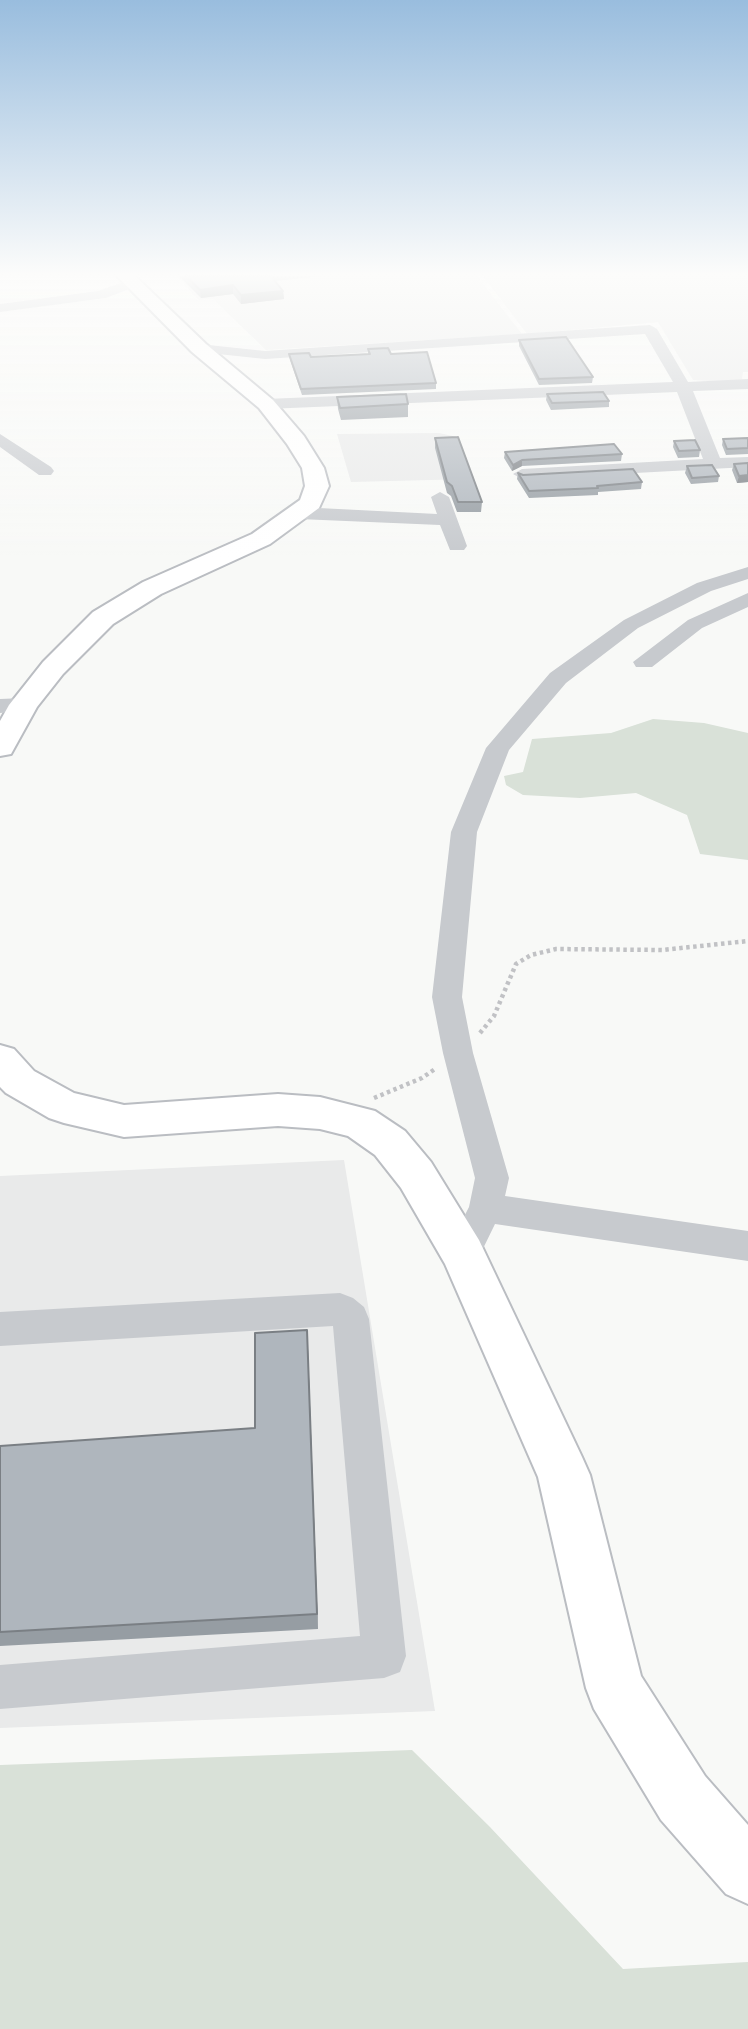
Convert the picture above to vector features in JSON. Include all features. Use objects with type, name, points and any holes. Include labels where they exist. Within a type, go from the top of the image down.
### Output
[{"type":"main road","points":[[0,747],[12,705],[103,618],[152,588],[261,540],[310,503],[317,486],[313,468],[296,441],[266,404],[227,371]]},
{"type":"main road","points":[[3,1066],[20,1082],[64,1107],[124,1121],[278,1110],[320,1113],[360,1123],[390,1143],[415,1175],[475,1231],[564,1475],[615,1688],[683,1798],[748,1872]]},
{"type":"street","points":[[674,371],[683,386],[713,464]]},
{"type":"street","points":[[266,404],[748,384]]},
{"type":"street","points":[[0,439],[45,471]]},
{"type":"street","points":[[522,474],[748,462]]},
{"type":"street","points":[[440,497],[457,547]]},
{"type":"street","points":[[296,515],[447,520]]},
{"type":"street","points":[[748,573],[704,587],[631,624],[558,678],[498,748],[464,832],[447,997],[458,1053],[492,1178],[475,1231],[748,1246]]},
{"type":"street","points":[[644,662],[695,624],[748,599]]},
{"type":"street","points":[[0,1329],[340,1308],[351,1319],[384,1656],[0,1687]]},
{"type":"path","points":[[320,1113],[354,1105],[393,1091],[422,1078],[458,1053],[494,1016],[516,964],[531,955],[556,949],[662,950],[748,942]]},
{"type":"shaded area","points":[[687,371],[748,371],[743,372],[742,379],[724,382],[693,380]]},
{"type":"shaded area","points":[[439,433],[457,437],[470,479],[351,482],[337,434]]},
{"type":"shaded area","points":[[653,719],[704,723],[748,733],[748,860],[700,854],[687,815],[636,793],[580,798],[523,795],[506,785],[504,776],[523,772],[532,739],[611,733]]},
{"type":"shaded area","points":[[344,1160],[435,1711],[0,1728],[0,1176]]},
{"type":"shaded area","points":[[412,1750],[490,1827],[623,1969],[748,1962],[748,2029],[0,2029],[0,1765]]},
{"type":"building","points":[[295,371],[432,371],[436,383],[301,389]]},
{"type":"building","points":[[535,371],[589,371],[593,377],[539,379]]},
{"type":"building","points":[[603,392],[609,401],[552,403],[547,394]]},
{"type":"building","points":[[406,394],[408,404],[340,408],[337,397]]},
{"type":"building","points":[[458,437],[482,502],[458,502],[452,486],[447,482],[435,438]]},
{"type":"building","points":[[748,438],[748,448],[727,449],[723,439]]},
{"type":"building","points":[[695,440],[700,450],[679,451],[674,441]]},
{"type":"building","points":[[614,444],[622,454],[522,460],[513,465],[505,452]]},
{"type":"building","points":[[748,463],[748,475],[739,476],[734,464]]},
{"type":"building","points":[[712,465],[719,476],[692,478],[687,466]]},
{"type":"building","points":[[633,469],[642,482],[597,486],[598,488],[529,491],[518,473],[523,475]]},
{"type":"building","points":[[307,1330],[317,1614],[0,1632],[0,1446],[255,1428],[255,1333]]}]
